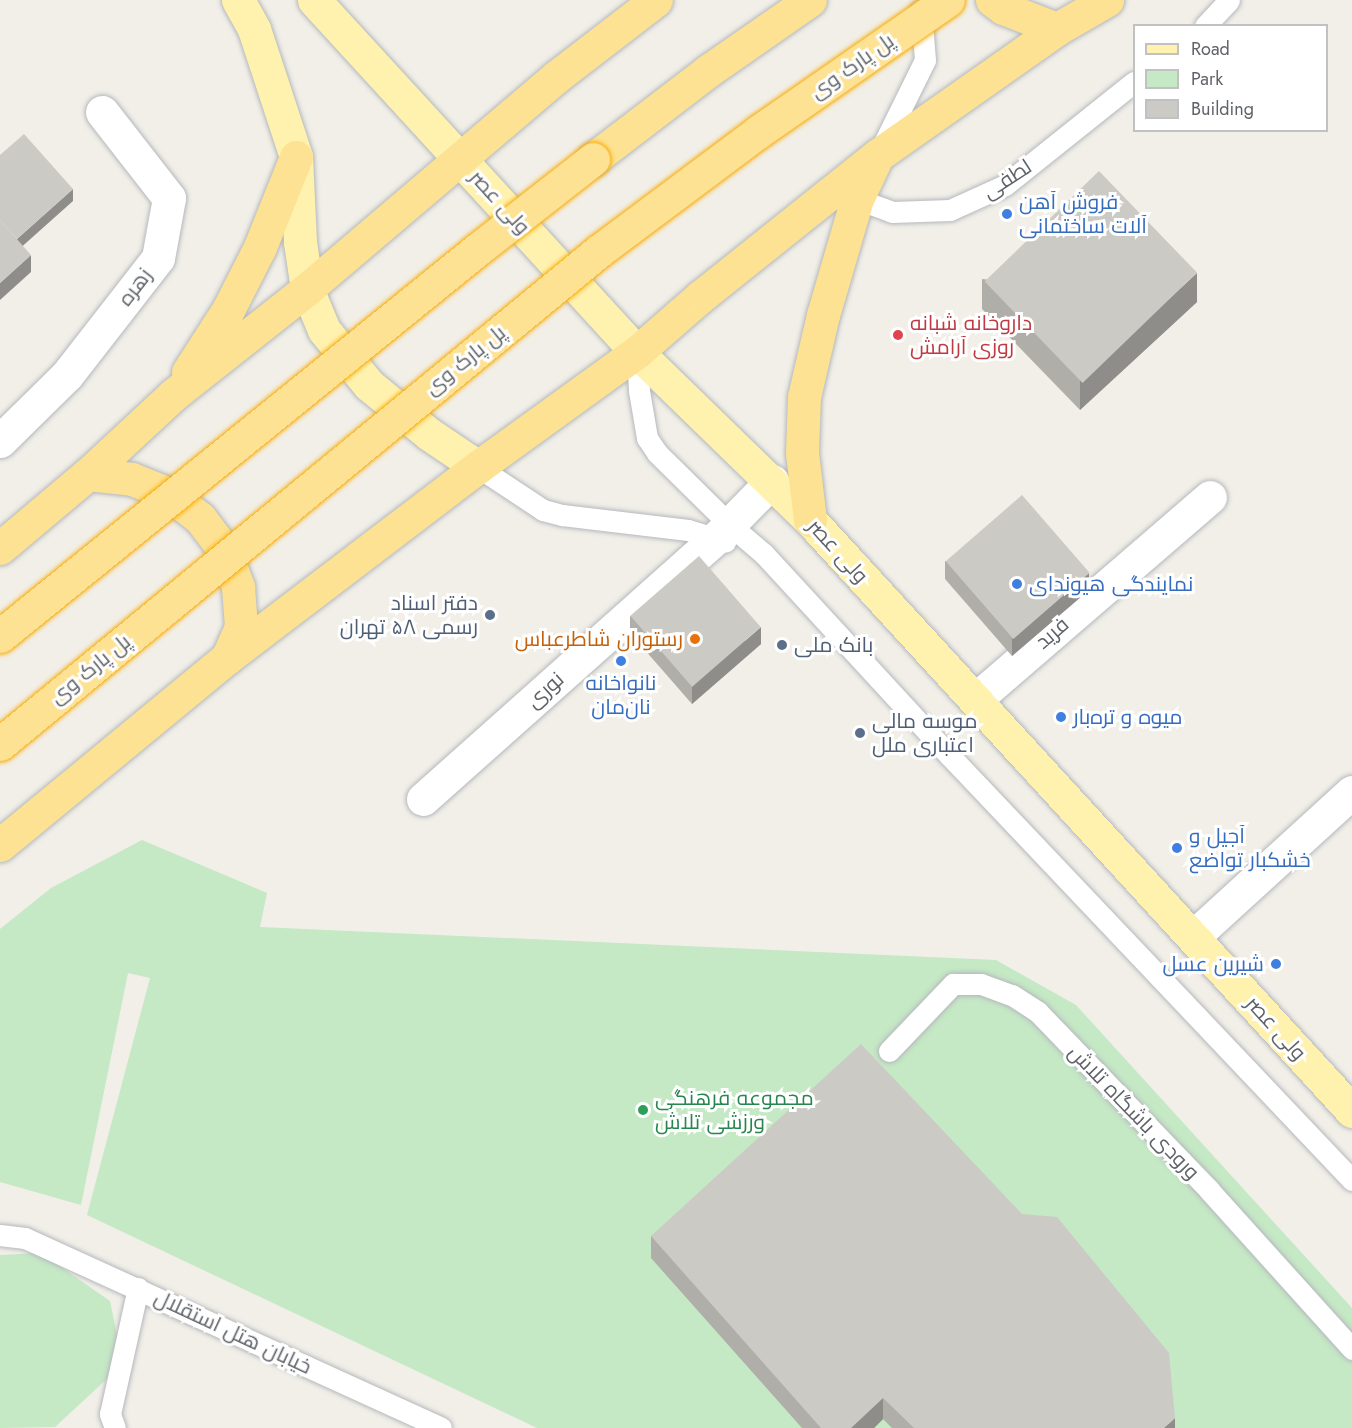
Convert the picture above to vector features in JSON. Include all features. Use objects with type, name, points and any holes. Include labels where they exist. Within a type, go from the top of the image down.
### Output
[{"type":"highway","points":[[0,548],[88,474],[173,395],[307,289],[556,77],[656,0]]},
{"type":"highway","points":[[0,636],[478,249],[708,71],[810,0]]},
{"type":"highway","name":"پل پارک وی","points":[[0,744],[599,251],[758,132],[948,0]]},
{"type":"highway","points":[[992,0],[1003,8],[1057,29]]},
{"type":"highway","points":[[0,845],[227,658],[478,467],[637,352],[700,297],[878,155],[1057,29],[1107,0]]},
{"type":"highway","points":[[810,520],[802,453],[804,397],[823,315],[857,199],[878,155]]},
{"type":"highway","points":[[173,395],[228,310],[260,246],[296,157]]},
{"type":"highway","points":[[88,474],[132,479],[169,494],[200,518],[224,550],[238,588],[241,627],[227,658]]},
{"type":"main road","points":[[238,0],[254,29],[296,157],[300,242],[307,289],[324,330],[369,385],[429,434],[478,467]]},
{"type":"main road","name":"ولی عصر","points":[[314,0],[637,352],[810,520],[1352,1111]]},
{"type":"street","name":"زهره","points":[[0,441],[68,375],[158,258],[169,198],[102,112]]},
{"type":"street","name":"نوری","points":[[423,799],[723,531],[772,481]]},
{"type":"street","name":"فرید","points":[[976,699],[1210,496]]},
{"type":"street","points":[[1193,937],[1352,792]]},
{"type":"lane","points":[[878,155],[925,60],[920,0]]},
{"type":"lane","points":[[1207,24],[1229,0]]},
{"type":"lane","name":"لطفی","points":[[857,199],[892,212],[950,210],[1005,185],[1133,83]]},
{"type":"lane","points":[[637,352],[639,391],[647,438],[723,531],[764,554],[949,755],[1352,1180]]},
{"type":"lane","points":[[478,467],[543,510],[561,515],[688,530],[723,531]]},
{"type":"lane","name":"ورودی باشگاه تلاش","points":[[889,1051],[953,984],[981,984],[1012,995],[1038,1012],[1209,1190],[1352,1349]]},
{"type":"lane","name":"خیابان هتل استقلال","points":[[0,1235],[25,1238],[441,1428]]},
{"type":"lane","points":[[115,1428],[110,1414],[138,1288]]},
{"type":"green space","name":"مجموعه فرهنگی ورزشی تلاش","points":[[142,840],[267,893],[260,927],[996,960],[1076,1005],[1352,1308],[1352,1428],[537,1428],[87,1215],[150,978],[128,973],[81,1205],[0,1182],[0,929],[51,888]]},
{"type":"green space","points":[[41,1253],[110,1301],[123,1364],[55,1427],[0,1428],[0,1255]]},
{"type":"building","points":[[24,134],[73,189],[17,239],[0,220],[0,155]]},
{"type":"building","points":[[1099,171],[1197,272],[1083,383],[985,281]]},
{"type":"building","points":[[0,220],[31,255],[0,283]]},
{"type":"building","name":"نمایندگی هیوندای","points":[[1022,495],[1090,573],[1013,639],[946,561]]},
{"type":"building","name":"رستوران شاطرعباس","points":[[699,556],[761,627],[692,687],[630,616]]},
{"type":"building","points":[[861,1044],[1022,1214],[1057,1217],[1169,1353],[1175,1418],[1164,1428],[914,1428],[883,1398],[851,1428],[821,1428],[651,1236]]},
{"type":"place","name":"فروش آهن آلات ساختمانی","points":[[1007,214]]},
{"type":"place","name":"داروخانه شبانه روزی آرامش","points":[[898,335]]},
{"type":"place","name":"نمایندگی هیوندای","points":[[1017,584]]},
{"type":"place","name":"دفتر اسناد رسمی ۵۸ تهران","points":[[490,615]]},
{"type":"place","name":"رستوران شاطرعباس","points":[[695,639]]},
{"type":"place","name":"بانک ملی","points":[[782,645]]},
{"type":"place","name":"نانواخانه نان‌مان","points":[[621,661]]},
{"type":"place","name":"میوه و تره‌بار","points":[[1061,717]]},
{"type":"place","name":"موسه مالی اعتباری ملل","points":[[860,733]]},
{"type":"place","name":"آجیل و خشکبار تواضع","points":[[1177,848]]},
{"type":"place","name":"شیرین عسل","points":[[1276,964]]},
{"type":"place","name":"مجموعه فرهنگی ورزشی تلاش","points":[[643,1110]]}]
